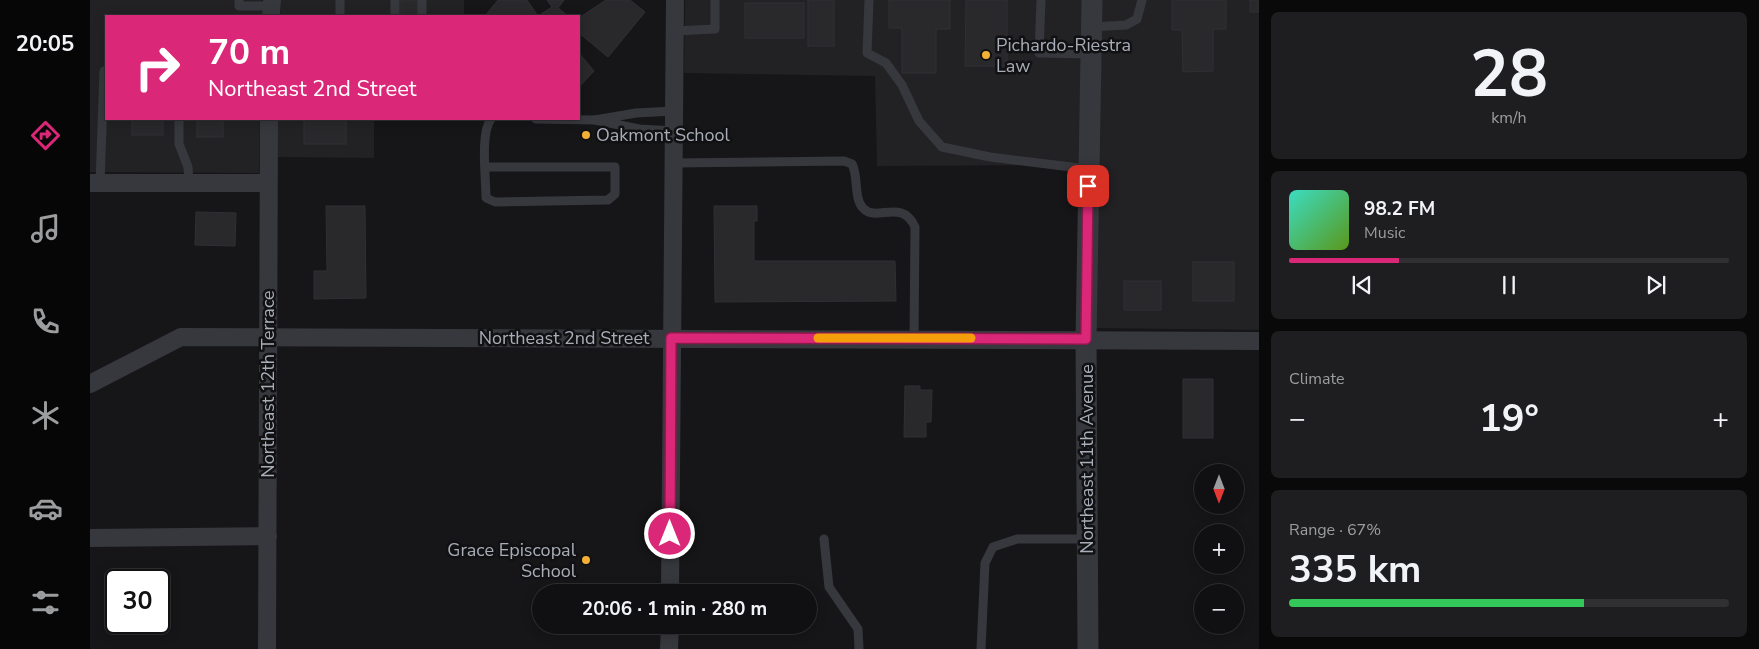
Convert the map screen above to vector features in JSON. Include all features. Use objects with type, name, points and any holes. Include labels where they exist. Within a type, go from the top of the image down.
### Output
[{"type":"street","points":[[670,584],[675,0]]},
{"type":"street","name":"Northeast 11th Avenue","points":[[1088,649],[1086,339],[1092,0]]},
{"type":"street","name":"Northeast 12th Terrace","points":[[267,649],[269,120]]},
{"type":"street","points":[[95,183],[268,183]]},
{"type":"street","name":"Northeast 2nd Street","points":[[90,384],[181,338],[268,336],[1259,341]]},
{"type":"street","points":[[90,538],[268,536]]},
{"type":"street","points":[[670,634],[670,649]]},
{"type":"lane","points":[[239,0],[239,6],[272,8]]},
{"type":"lane","points":[[340,0],[340,15]]},
{"type":"lane","points":[[395,0],[395,15]]},
{"type":"lane","points":[[422,0],[422,15]]},
{"type":"lane","points":[[675,31],[715,29],[716,0]]},
{"type":"lane","points":[[869,0],[867,53],[886,63],[902,85],[919,121],[942,147],[990,157],[1089,169]]},
{"type":"lane","points":[[1041,0],[1039,53],[1091,54]]},
{"type":"lane","points":[[1092,27],[1126,25],[1138,19],[1142,0]]},
{"type":"lane","points":[[95,183],[104,71]]},
{"type":"lane","points":[[595,120],[636,113],[674,111]]},
{"type":"lane","points":[[178,120],[179,144],[188,167],[189,183]]},
{"type":"lane","points":[[486,167],[615,167],[614,194],[608,200],[495,202],[486,198],[486,167],[486,126],[491,120]]},
{"type":"lane","points":[[580,120],[595,120],[639,129],[674,131]]},
{"type":"lane","points":[[673,163],[844,161],[852,164],[857,172],[858,199],[862,208],[868,212],[902,213],[911,219],[915,227],[914,338]]},
{"type":"lane","points":[[824,538],[829,588],[858,629],[858,649]]},
{"type":"lane","points":[[981,649],[985,563],[994,547],[1017,538],[1087,539]]},
{"type":"shaded area","points":[[90,0],[262,0],[262,15],[105,15],[105,120],[260,120],[259,173],[90,172]]},
{"type":"shaded area","points":[[281,0],[464,0],[464,15],[281,15]]},
{"type":"shaded area","points":[[685,0],[1082,0],[1080,165],[877,166],[875,76],[684,73]]},
{"type":"shaded area","points":[[1101,0],[1259,0],[1259,330],[1095,328]]},
{"type":"shaded area","points":[[278,120],[374,120],[374,158],[278,157]]},
{"type":"building","points":[[401,0],[418,0],[418,15],[401,15]]},
{"type":"building","points":[[498,0],[527,0],[537,15],[486,15]]},
{"type":"building","points":[[547,0],[564,0],[558,8],[567,15],[540,15],[552,7]]},
{"type":"building","points":[[606,0],[630,0],[645,12],[608,57],[580,34],[580,17]]},
{"type":"building","points":[[808,0],[834,0],[834,46],[808,46]]},
{"type":"building","points":[[889,0],[950,0],[950,29],[936,29],[936,73],[902,73],[902,28],[889,28]]},
{"type":"building","points":[[966,0],[1007,0],[1007,66],[965,66]]},
{"type":"building","points":[[1172,0],[1226,0],[1226,29],[1213,29],[1213,71],[1183,72],[1182,30],[1172,30]]},
{"type":"building","points":[[1250,0],[1259,0],[1259,12],[1250,12]]},
{"type":"building","points":[[745,3],[804,3],[804,38],[745,38]]},
{"type":"building","points":[[580,54],[594,71],[580,86]]},
{"type":"building","points":[[132,120],[163,120],[163,135],[132,135]]},
{"type":"building","points":[[197,120],[223,120],[223,137],[197,137]]},
{"type":"building","points":[[304,120],[346,120],[346,144],[304,144]]},
{"type":"building","points":[[326,206],[365,206],[366,298],[314,299],[314,271],[327,271]]},
{"type":"building","points":[[714,206],[757,206],[757,221],[754,221],[754,261],[895,261],[896,301],[715,302]]},
{"type":"building","points":[[196,212],[236,213],[235,246],[195,245]]},
{"type":"building","points":[[1193,262],[1234,262],[1234,301],[1193,301]]},
{"type":"building","points":[[1124,281],[1161,281],[1161,310],[1124,310]]},
{"type":"building","points":[[1183,379],[1213,379],[1213,438],[1183,438]]},
{"type":"building","points":[[905,386],[920,386],[920,390],[932,390],[931,422],[926,422],[926,437],[904,437]]},
{"type":"slow traffic","points":[[818,338],[971,338]]},
{"type":"place","name":"Pichardo-Riestra Law","points":[[986,55]]},
{"type":"place","name":"Oakmont School","points":[[586,135]]},
{"type":"place","name":"Grace Episcopal School","points":[[586,560]]},
{"type":"route","points":[[670,534],[671,338],[1086,339],[1088,186]]}]
